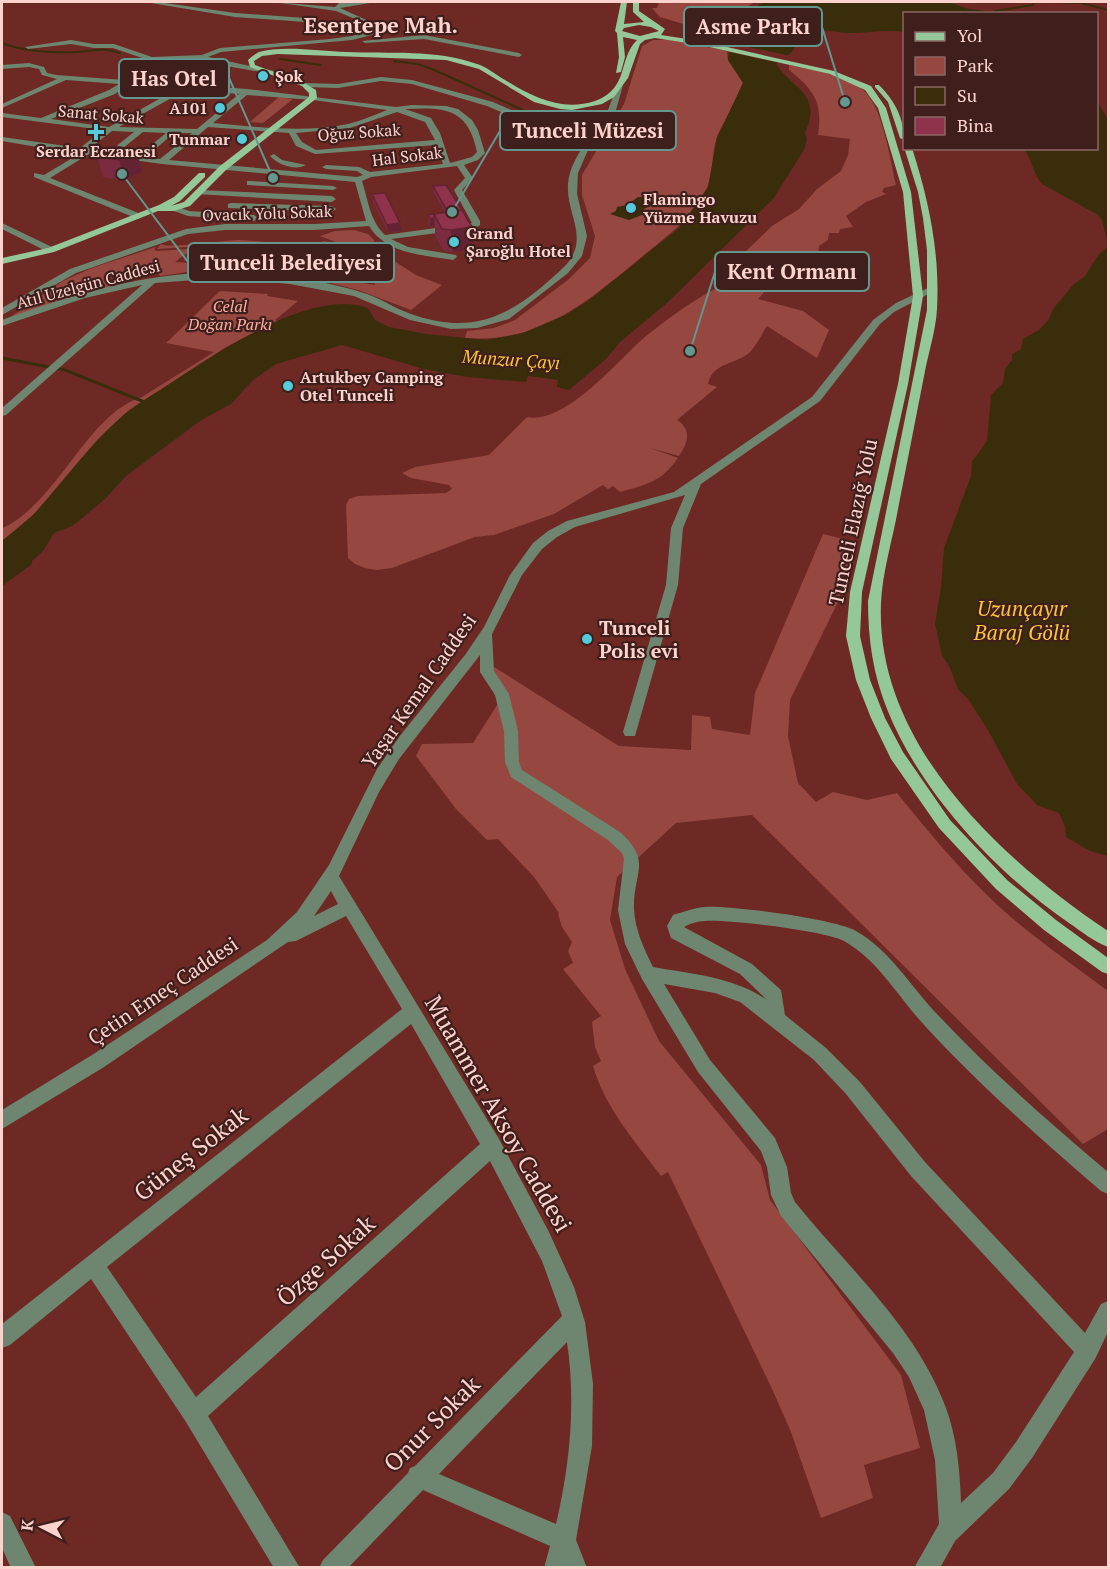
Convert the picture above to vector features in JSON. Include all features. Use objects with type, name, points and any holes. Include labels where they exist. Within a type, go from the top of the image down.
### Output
[{"type":"main road","points":[[519,92],[545,101],[566,103],[592,98],[609,85],[621,65],[620,31],[624,2]]},
{"type":"main road","points":[[636,2],[636,12],[652,25]]},
{"type":"main road","points":[[620,31],[634,23],[652,25],[703,41],[859,76],[879,88],[891,101],[903,135]]},
{"type":"main road","points":[[655,36],[662,32],[660,28]]},
{"type":"main road","points":[[620,31],[643,38],[655,36],[703,41]]},
{"type":"main road","points":[[154,209],[174,208],[187,204],[223,168],[313,98],[313,92],[304,85],[252,66],[250,60],[268,52],[417,55],[443,58],[477,66],[545,105],[568,107],[599,102],[621,86],[629,72],[635,45],[643,38]]},
{"type":"main road","points":[[272,72],[263,64],[266,58],[299,53]]},
{"type":"main road","name":"Tunceli Elazığ Yolu","points":[[819,67],[861,84],[874,94],[882,108],[907,192],[918,296],[903,384],[856,592],[853,615],[857,660],[873,709],[887,738],[926,797],[951,829],[976,859],[1031,910],[1108,967]]},
{"type":"main road","points":[[2,261],[51,250],[177,199],[211,167],[303,97],[306,92],[304,85]]},
{"type":"main road","name":"Tunceli Elazığ Yolu","points":[[909,150],[922,192],[931,250],[932,310],[874,601],[879,665],[902,729],[917,755],[962,815],[988,844],[1041,893],[1108,940]]},
{"type":"street","points":[[148,2],[198,5],[236,15],[299,19],[350,28],[377,24]]},
{"type":"street","points":[[277,2],[337,9],[377,24],[381,28],[373,33],[324,42]]},
{"type":"street","points":[[337,9],[339,5],[346,3],[373,2]]},
{"type":"street","points":[[28,47],[71,42],[94,46],[114,46],[151,59],[203,57],[220,50],[424,37],[519,55]]},
{"type":"street","points":[[203,57],[209,61],[272,72]]},
{"type":"street","points":[[2,66],[38,66],[42,68],[44,74],[68,77],[247,91],[395,109],[444,107],[466,117],[478,132],[481,153],[477,159],[460,164],[469,178],[458,190],[478,228],[382,238]]},
{"type":"street","points":[[2,106],[68,77]]},
{"type":"street","points":[[304,85],[338,86],[381,80],[412,82],[490,104],[553,131],[597,134]]},
{"type":"street","points":[[39,121],[112,92],[129,81]]},
{"type":"street","points":[[138,216],[40,176],[83,152],[110,129],[188,86]]},
{"type":"street","name":"Atıl Uzelgün Caddesi","points":[[2,323],[31,312],[152,280],[220,275],[280,279],[357,294],[407,316],[428,322],[467,325],[491,322],[508,315],[524,303],[578,256],[583,236],[571,196],[575,170],[617,103],[621,86]]},
{"type":"street","points":[[162,162],[247,91]]},
{"type":"street","points":[[206,125],[261,130],[354,125],[395,109],[429,120],[447,166]]},
{"type":"street","name":"Sanat Sokak","points":[[2,115],[110,129],[199,131]]},
{"type":"street","name":"Oğuz Sokak","points":[[291,130],[299,144],[315,152],[439,142]]},
{"type":"street","points":[[109,156],[140,131]]},
{"type":"street","points":[[139,159],[171,132]]},
{"type":"street","points":[[2,139],[109,156],[358,180],[369,220],[382,238],[396,246],[453,257]]},
{"type":"street","points":[[274,156],[285,163],[311,166]]},
{"type":"street","name":"Hal Sokak","points":[[358,180],[369,175],[460,164]]},
{"type":"street","points":[[321,166],[359,169],[369,175]]},
{"type":"street","points":[[223,215],[260,171]]},
{"type":"street","points":[[332,220],[334,177]]},
{"type":"street","points":[[250,183],[333,188]]},
{"type":"street","points":[[199,192],[236,200],[332,205]]},
{"type":"street","points":[[236,200],[332,205]]},
{"type":"street","points":[[174,208],[188,213],[275,219],[369,220]]},
{"type":"street","name":"Ovacık Yolu Sokak","points":[[2,312],[73,271],[186,232],[225,227],[314,227],[369,220]]},
{"type":"street","points":[[2,226],[51,250]]},
{"type":"street","points":[[2,413],[152,280]]},
{"type":"street","name":"Yaşar Kemal Caddesi","points":[[331,877],[394,755],[470,659],[486,634],[521,565],[532,551],[550,535],[564,527],[663,500],[695,484],[816,399],[830,385],[870,327],[933,289]]},
{"type":"street","points":[[630,732],[672,585],[677,528],[695,484]]},
{"type":"street","points":[[486,634],[487,672],[502,694],[512,739],[512,762],[516,773],[623,842],[630,853],[632,865],[627,921],[633,944],[648,974],[711,1077],[768,1145],[777,1167],[781,1195],[788,1209],[872,1311],[920,1375],[930,1396],[942,1436],[949,1487],[951,1528]]},
{"type":"street","name":"Muammer Aksoy Caddesi","points":[[331,877],[492,1146],[544,1244],[573,1320],[582,1377],[582,1437],[577,1479],[556,1568]]},
{"type":"street","name":"Çetin Emeç Caddesi","points":[[2,1120],[98,1061],[273,945],[304,915],[331,877]]},
{"type":"street","points":[[273,945],[349,906]]},
{"type":"street","points":[[777,1019],[775,995],[746,969],[677,933],[675,926],[679,921],[705,914],[754,918],[828,927],[849,935],[874,953],[931,1020],[1003,1093],[1108,1184]]},
{"type":"street","points":[[648,974],[732,990],[759,1004],[820,1054],[853,1088],[918,1169],[1087,1351]]},
{"type":"street","name":"Güneş Sokak","points":[[2,1337],[412,1012]]},
{"type":"street","name":"Özge Sokak","points":[[194,1414],[492,1146]]},
{"type":"street","points":[[93,1264],[194,1414],[288,1568]]},
{"type":"street","points":[[926,1568],[935,1550],[951,1528],[1000,1481],[1024,1449],[1087,1351],[1108,1311]]},
{"type":"street","name":"Onur Sokak","points":[[331,1568],[418,1476],[573,1320]]},
{"type":"street","points":[[418,1476],[564,1540],[575,1568]]},
{"type":"street","points":[[2,1524],[24,1568]]},
{"type":"green space","points":[[659,2],[755,2],[727,18],[713,33],[660,17],[652,8],[657,8]]},
{"type":"green space","points":[[653,40],[671,40],[727,51],[728,60],[743,81],[718,134],[711,173],[703,196],[689,215],[665,237],[600,291],[560,317],[516,334],[491,338],[465,338],[467,331],[494,328],[515,320],[569,279],[590,258],[595,236],[582,195],[582,175],[624,104],[642,46]]},
{"type":"green space","points":[[789,65],[828,73],[855,84],[863,90],[876,108],[881,120],[896,185],[884,188],[882,192],[886,194],[866,202],[846,216],[853,227],[840,229],[839,233],[829,233],[828,240],[819,246],[818,254],[799,258],[789,275],[773,282],[758,299],[803,311],[829,330],[817,358],[767,326],[751,351],[715,371],[708,384],[717,387],[677,420],[687,432],[685,447],[679,456],[650,448],[678,458],[666,472],[653,481],[620,492],[613,486],[608,489],[603,485],[554,514],[494,535],[475,537],[392,568],[377,570],[365,568],[348,558],[346,505],[349,499],[358,496],[446,493],[452,489],[449,485],[411,478],[402,473],[415,467],[489,455],[527,417],[542,417],[575,401],[646,336],[688,305],[715,289],[713,283],[772,226],[799,209],[817,189],[841,171],[848,155],[850,139],[818,135],[818,105],[805,84],[789,70]]},
{"type":"green space","points":[[279,97],[293,99],[263,123],[250,122]]},
{"type":"green space","points":[[354,230],[368,234],[374,240],[373,249],[346,246],[320,236],[335,231]]},
{"type":"green space","points":[[240,240],[303,245],[366,260],[370,257],[320,243],[324,241],[380,252],[416,275],[442,285],[411,310],[358,290],[307,277],[228,270],[275,269],[375,285],[373,279],[276,264],[183,260],[193,254],[217,249],[220,247],[218,245],[157,249],[161,244],[185,245]]},
{"type":"green space","points":[[156,247],[154,250],[157,251],[204,248],[184,255],[175,262],[227,266],[160,276],[151,265],[103,277],[113,287],[3,322],[63,281],[92,268]]},
{"type":"green space","name":"Celal Doğan Parkı","points":[[220,291],[268,294],[267,296],[298,301],[275,320],[277,321],[226,347],[129,410],[98,439],[34,514],[2,541],[3,528],[23,515],[41,498],[105,421],[123,406],[142,397],[214,352],[166,343]]},
{"type":"green space","points":[[823,534],[855,542],[838,602],[790,700],[788,736],[798,783],[816,802],[833,792],[867,800],[897,793],[964,872],[989,897],[1032,934],[1108,991],[1108,1129],[1083,1144],[752,815],[676,823],[617,877],[610,920],[625,969],[659,1041],[761,1165],[770,1200],[901,1375],[920,1448],[864,1465],[873,1498],[821,1518],[791,1432],[773,1391],[668,1172],[661,1176],[622,1124],[598,1081],[593,1066],[601,1061],[595,1047],[592,1022],[601,1016],[563,969],[573,963],[568,951],[572,942],[562,927],[559,913],[534,877],[498,839],[487,840],[456,809],[416,756],[422,744],[473,743],[506,691],[494,672],[494,667],[619,746],[691,750],[692,715],[710,717],[712,729],[750,735],[755,693]]},
{"type":"water","name":"Munzur Çayı","points":[[765,2],[948,2],[969,9],[995,12],[903,12],[903,32],[851,33],[820,30],[802,33],[792,52],[776,64],[808,100],[810,120],[805,133],[807,139],[804,150],[773,199],[667,303],[620,342],[606,359],[569,390],[557,387],[558,380],[528,376],[526,382],[467,377],[424,369],[342,345],[276,364],[252,381],[231,404],[200,421],[126,476],[105,499],[72,526],[54,533],[32,564],[2,586],[2,541],[36,512],[107,431],[145,400],[216,354],[267,326],[294,314],[321,306],[346,304],[368,308],[375,320],[389,327],[426,334],[487,340],[523,333],[565,315],[588,301],[679,228],[708,187],[717,138],[743,83],[728,60],[730,37],[721,31],[729,21]]},
{"type":"water","points":[[1098,103],[1108,119],[1108,244],[1102,220],[1098,215],[1042,184],[1024,150],[1098,150]]},
{"type":"water","name":"Flamingo Yüzme Havuzu","points":[[638,197],[651,197],[657,202],[644,209],[642,215],[629,220],[610,214],[616,211],[617,207],[627,205]]},
{"type":"water","name":"Uzunçayır Baraj Gölü","points":[[1108,247],[1108,856],[1090,851],[1066,837],[1065,826],[1059,813],[1037,805],[1017,784],[988,730],[968,699],[958,689],[942,655],[935,624],[944,548],[971,476],[972,462],[987,441],[991,395],[1003,383],[1005,369],[1012,360],[1012,354],[1021,349],[1023,339],[1039,330],[1049,319],[1053,309],[1073,285],[1085,276],[1099,254]]},
{"type":"pier","points":[[726,42],[791,56],[780,63],[724,51]]},
{"type":"building","points":[[114,146],[136,150],[119,160],[97,156]]},
{"type":"building","points":[[446,185],[462,210],[448,212],[433,186]]},
{"type":"building","points":[[385,193],[400,223],[387,225],[372,194]]},
{"type":"building","points":[[462,210],[472,227],[442,229],[434,214]]},
{"type":"waterway","points":[[995,11],[1033,5],[1034,2]]},
{"type":"waterway","points":[[1044,2],[1081,3],[1108,10]]},
{"type":"waterway","points":[[2,43],[39,51],[103,50],[120,53]]},
{"type":"waterway","points":[[280,59],[321,65]]},
{"type":"waterway","points":[[142,60],[194,60]]},
{"type":"waterway","points":[[394,61],[418,64],[432,69],[545,120],[586,129]]},
{"type":"waterway","points":[[2,358],[65,370],[147,403]]},
{"type":"place","name":"Şok","points":[[263,76]]},
{"type":"place","name":"Asme Parkı","points":[[845,102]]},
{"type":"place","name":"A101","points":[[220,108]]},
{"type":"place","name":"Serdar Eczanesi","points":[[96,132]]},
{"type":"place","name":"Tunmar","points":[[242,139]]},
{"type":"place","name":"Tunceli Belediyesi","points":[[122,174]]},
{"type":"place","name":"Has Otel","points":[[273,178]]},
{"type":"place","name":"Flamingo Yüzme Havuzu","points":[[631,208]]},
{"type":"place","name":"Tunceli Müzesi","points":[[452,212]]},
{"type":"place","name":"Grand Şaroğlu Hotel","points":[[454,242]]},
{"type":"place","name":"Kent Ormanı","points":[[690,351]]},
{"type":"place","name":"Artukbey Camping Otel Tunceli","points":[[288,386]]},
{"type":"place","name":"Tunceli Polis evi","points":[[587,639]]},
{"type":"district","name":"Esentepe Mah.","points":[[381,25]]}]
